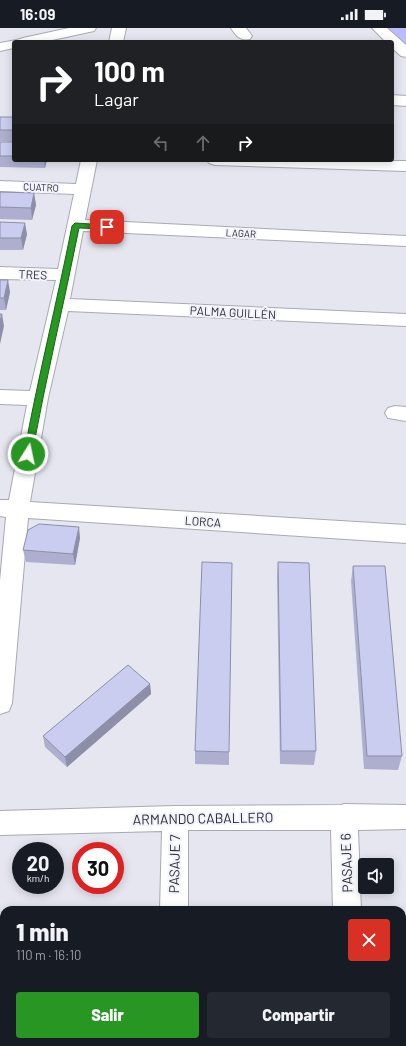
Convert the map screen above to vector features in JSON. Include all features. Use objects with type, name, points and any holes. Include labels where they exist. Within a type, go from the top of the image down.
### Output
[{"type":"street","points":[[32,40],[89,28]]},
{"type":"street","points":[[116,40],[119,28]]},
{"type":"street","points":[[379,28],[392,40]]},
{"type":"street","points":[[394,42],[406,53]]},
{"type":"street","points":[[394,100],[406,101]]},
{"type":"street","points":[[0,702],[9,509],[38,398],[60,305],[89,162]]},
{"type":"street","points":[[279,162],[406,166]]},
{"type":"street","name":"CUATRO","points":[[0,186],[83,189]]},
{"type":"street","name":"LAGAR","points":[[75,226],[406,241]]},
{"type":"street","name":"TRES","points":[[0,273],[66,275]]},
{"type":"street","name":"PALMA GUILLÉN","points":[[60,305],[406,320]]},
{"type":"street","points":[[0,397],[38,398]]},
{"type":"street","name":"LORCA","points":[[9,509],[406,534]]},
{"type":"street","name":"ARMANDO CABALLERO","points":[[0,823],[175,818],[344,816],[406,817]]},
{"type":"street","name":"PASAJE 6","points":[[344,816],[348,906]]},
{"type":"street","name":"PASAJE 7","points":[[174,906],[175,818]]},
{"type":"shaded area","points":[[383,28],[406,28],[406,52]]},
{"type":"building","points":[[0,117],[12,117],[12,130],[0,130]]},
{"type":"building","points":[[0,142],[12,142],[12,156],[0,156]]},
{"type":"building","points":[[0,192],[34,193],[31,208],[0,207]]},
{"type":"building","points":[[0,222],[25,223],[21,238],[0,238]]},
{"type":"building","points":[[0,280],[8,280],[4,298],[0,298]]},
{"type":"building","points":[[39,524],[79,527],[73,554],[23,550],[28,530]]},
{"type":"building","points":[[202,562],[232,563],[229,752],[195,751]]},
{"type":"building","points":[[278,562],[309,563],[316,751],[281,751]]},
{"type":"building","points":[[353,566],[385,566],[402,756],[367,756]]},
{"type":"building","points":[[128,665],[150,684],[65,757],[43,736]]},
{"type":"route","points":[[28,454],[38,398],[60,305],[75,226],[107,227]]}]
